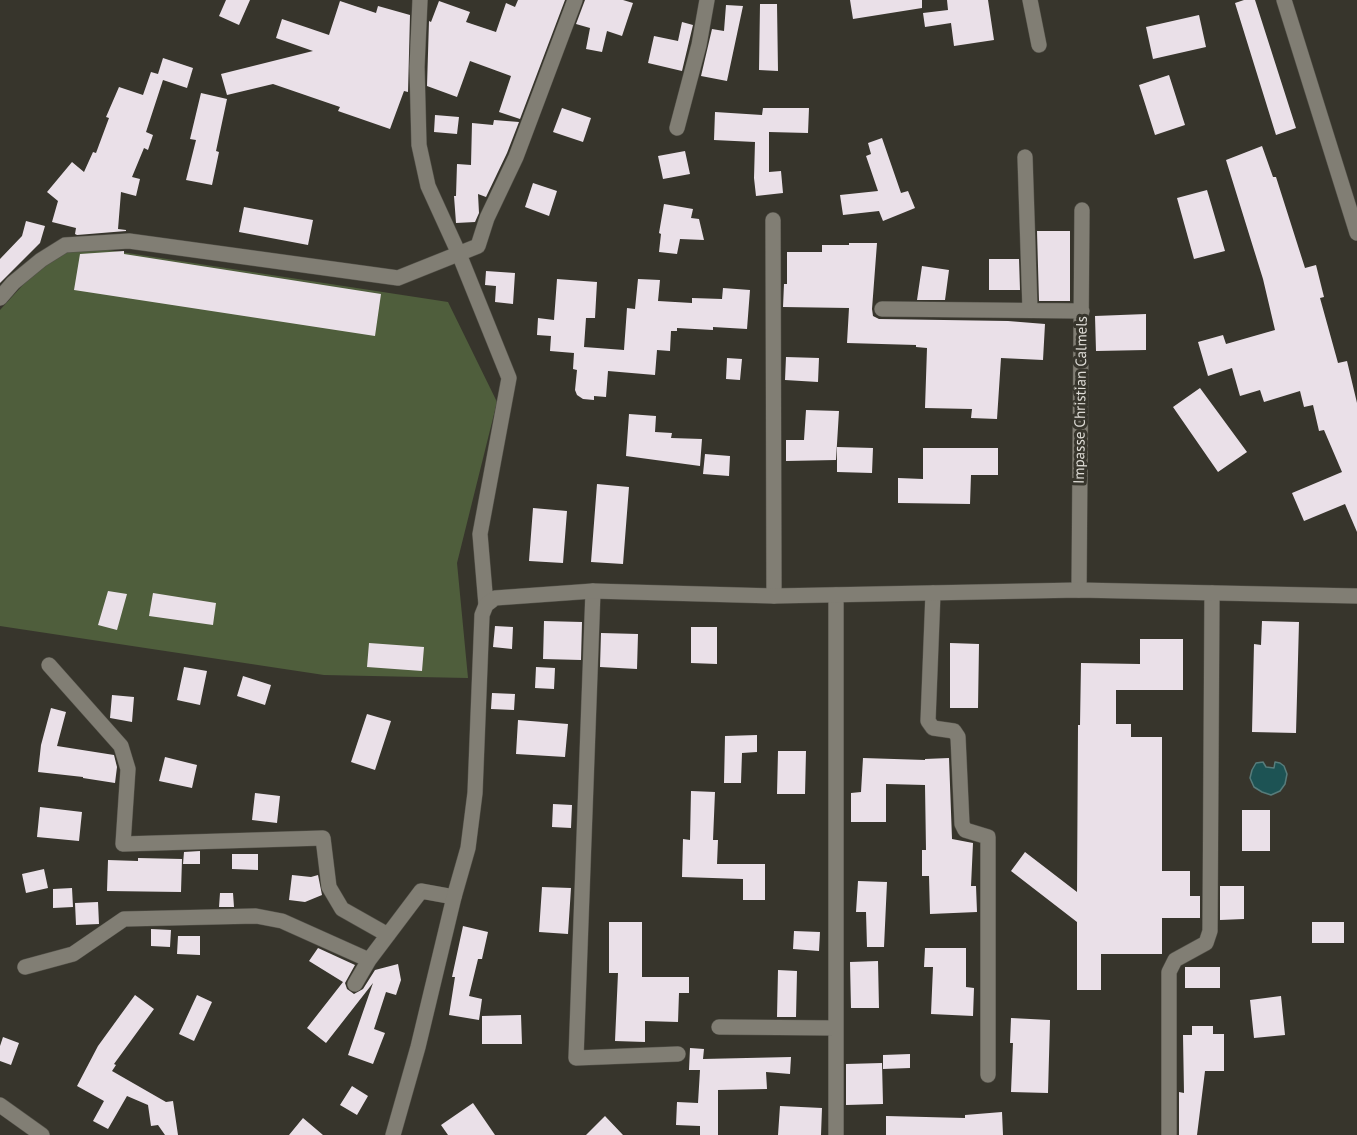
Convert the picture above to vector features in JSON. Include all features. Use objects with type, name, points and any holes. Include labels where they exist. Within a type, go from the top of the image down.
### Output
[{"type":"street","points":[[393,1135],[418,1047],[468,848],[473,804],[483,615],[486,605],[480,534],[509,378],[459,254],[428,186],[419,145],[417,67],[420,0]]},
{"type":"street","points":[[0,298],[13,283],[65,244],[129,241],[398,278],[478,246],[487,218],[516,157],[575,0]]},
{"type":"street","points":[[677,128],[699,45],[707,0]]},
{"type":"street","points":[[1030,0],[1039,45]]},
{"type":"street","points":[[1284,0],[1357,233]]},
{"type":"street","points":[[1025,157],[1030,310]]},
{"type":"street","name":"Impasse Christian Calmels","points":[[1079,590],[1082,210]]},
{"type":"street","points":[[773,220],[774,596]]},
{"type":"street","points":[[882,309],[1082,311]]},
{"type":"street","points":[[486,605],[495,598],[504,596],[593,591],[774,596],[1079,590],[1357,596]]},
{"type":"street","points":[[593,591],[576,1058],[678,1054]]},
{"type":"street","points":[[933,593],[928,721],[933,728],[954,731],[958,737],[962,824],[965,830],[988,837],[988,1075]]},
{"type":"street","points":[[1170,1135],[1169,972],[1175,960],[1206,943],[1210,931],[1212,593]]},
{"type":"street","points":[[836,594],[836,1135]]},
{"type":"street","points":[[49,665],[121,746],[128,770],[123,844],[323,838],[330,887],[342,909],[388,935]]},
{"type":"street","points":[[355,984],[369,960],[422,891],[454,897]]},
{"type":"street","points":[[25,968],[73,954],[124,919],[157,918],[256,916],[282,921],[369,960]]},
{"type":"street","points":[[719,1027],[836,1028]]},
{"type":"street","points":[[0,1105],[42,1135]]},
{"type":"green space","points":[[82,246],[448,302],[497,402],[457,563],[468,678],[324,675],[0,626],[0,310],[43,263]]},
{"type":"water","points":[[1263,762],[1266,767],[1274,768],[1275,762],[1280,763],[1287,774],[1285,784],[1280,791],[1271,795],[1254,787],[1250,778],[1256,763]]},
{"type":"building","points":[[226,0],[250,0],[239,25],[219,16]]},
{"type":"building","points":[[518,0],[565,0],[520,119],[499,112],[511,76],[470,61],[457,97],[427,86],[429,21],[431,22],[439,1],[470,12],[466,22],[496,32],[506,3],[515,7]]},
{"type":"building","points":[[585,0],[623,0],[633,3],[622,36],[607,31],[602,52],[586,49],[590,28],[576,24]]},
{"type":"building","points":[[850,0],[922,0],[922,8],[853,19]]},
{"type":"building","points":[[947,0],[988,0],[994,40],[954,46],[951,23],[925,27],[923,13],[948,10]]},
{"type":"building","points":[[1255,0],[1296,128],[1276,135],[1235,3]]},
{"type":"building","points":[[340,1],[376,13],[378,6],[410,15],[408,92],[404,91],[390,129],[338,111],[340,107],[273,84],[227,95],[221,74],[313,51],[276,38],[282,19],[329,35]]},
{"type":"building","points":[[760,4],[777,4],[778,71],[759,70]]},
{"type":"building","points":[[726,5],[743,6],[727,81],[701,76],[712,29],[724,31]]},
{"type":"building","points":[[1199,15],[1206,47],[1153,59],[1146,27]]},
{"type":"building","points":[[682,22],[693,25],[682,71],[648,63],[654,36],[678,41]]},
{"type":"building","points":[[163,58],[193,68],[187,88],[163,80],[146,132],[153,135],[148,150],[144,148],[132,177],[140,179],[136,196],[121,192],[118,229],[126,231],[77,235],[75,234],[76,228],[52,222],[58,201],[47,192],[72,162],[84,172],[93,152],[96,153],[109,118],[106,117],[119,87],[143,95],[151,72],[158,74]]},
{"type":"building","points":[[1169,75],[1185,125],[1155,135],[1139,85]]},
{"type":"building","points":[[201,93],[227,99],[216,151],[219,152],[212,185],[186,180],[196,140],[190,139]]},
{"type":"building","points":[[562,108],[591,118],[583,142],[553,132]]},
{"type":"building","points":[[763,108],[809,108],[808,133],[769,132],[769,172],[781,171],[783,193],[756,196],[755,142],[714,140],[715,112],[762,115]]},
{"type":"building","points":[[435,115],[459,117],[457,134],[434,132]]},
{"type":"building","points":[[494,120],[519,122],[486,197],[478,194],[479,213],[475,222],[456,223],[454,196],[456,196],[457,164],[471,165],[472,123],[493,125]]},
{"type":"building","points":[[882,138],[901,193],[908,191],[915,208],[883,221],[879,211],[843,215],[840,195],[878,191],[866,156],[871,154],[868,143]]},
{"type":"building","points":[[1262,146],[1273,177],[1276,177],[1305,268],[1316,265],[1324,297],[1320,298],[1338,363],[1347,361],[1357,403],[1357,532],[1345,504],[1304,521],[1292,493],[1342,472],[1324,430],[1319,431],[1313,405],[1304,407],[1300,391],[1264,402],[1260,390],[1240,396],[1232,368],[1208,376],[1198,342],[1223,335],[1226,344],[1275,330],[1263,279],[1226,160]]},
{"type":"building","points":[[685,151],[690,174],[663,179],[658,156]]},
{"type":"building","points":[[533,183],[557,191],[549,216],[525,207]]},
{"type":"building","points":[[1207,190],[1225,251],[1194,259],[1177,198]]},
{"type":"building","points":[[664,204],[693,209],[691,218],[699,219],[704,240],[680,239],[677,254],[659,252],[661,234],[659,233]]},
{"type":"building","points":[[244,207],[313,220],[308,245],[239,232]]},
{"type":"building","points":[[26,221],[45,226],[40,243],[0,283],[0,259],[22,236]]},
{"type":"building","points":[[1037,231],[1070,231],[1070,301],[1039,301]]},
{"type":"building","points":[[849,243],[877,243],[872,309],[873,316],[879,319],[1008,321],[1045,324],[1043,360],[1001,358],[997,419],[971,418],[972,409],[925,408],[927,348],[916,347],[916,345],[847,343],[849,308],[783,307],[784,284],[787,284],[787,252],[822,252],[822,245],[849,245]]},
{"type":"building","points":[[124,251],[124,254],[381,294],[375,336],[74,290],[80,254]]},
{"type":"building","points":[[989,259],[1019,259],[1020,290],[989,290]]},
{"type":"building","points":[[922,266],[949,270],[945,300],[917,300]]},
{"type":"building","points":[[486,271],[515,273],[513,304],[495,302],[496,286],[485,285]]},
{"type":"building","points":[[557,279],[597,282],[595,318],[586,318],[584,347],[624,350],[627,308],[635,309],[638,279],[660,280],[658,301],[692,303],[692,298],[722,299],[723,288],[750,290],[747,329],[677,328],[677,331],[671,331],[670,351],[657,350],[655,375],[608,371],[606,397],[594,396],[594,400],[583,399],[577,395],[575,390],[577,370],[573,369],[574,353],[550,351],[551,336],[537,335],[538,318],[554,320]]},
{"type":"building","points":[[1146,314],[1146,350],[1096,351],[1095,316]]},
{"type":"building","points":[[786,357],[819,358],[818,382],[785,380]]},
{"type":"building","points":[[727,358],[742,359],[740,380],[726,379]]},
{"type":"building","points":[[1200,388],[1247,452],[1218,472],[1173,407]]},
{"type":"building","points":[[806,410],[839,411],[836,460],[786,461],[786,440],[804,440]]},
{"type":"building","points":[[629,414],[656,416],[655,432],[672,433],[671,438],[702,439],[700,466],[626,456]]},
{"type":"building","points":[[837,447],[873,448],[872,473],[837,472]]},
{"type":"building","points":[[923,448],[998,448],[998,475],[971,475],[970,504],[898,503],[898,478],[923,479]]},
{"type":"building","points":[[705,454],[730,456],[729,476],[703,474]]},
{"type":"building","points":[[597,484],[629,487],[623,564],[591,562]]},
{"type":"building","points":[[533,508],[567,511],[563,563],[529,561]]},
{"type":"building","points":[[108,591],[127,594],[117,630],[98,625]]},
{"type":"building","points":[[153,593],[216,603],[213,625],[149,616]]},
{"type":"building","points":[[544,621],[582,622],[581,660],[543,659]]},
{"type":"building","points":[[1262,621],[1299,622],[1296,733],[1252,732],[1254,644],[1261,645]]},
{"type":"building","points":[[495,626],[513,627],[512,649],[493,647]]},
{"type":"building","points":[[691,627],[717,627],[717,664],[691,663]]},
{"type":"building","points":[[601,633],[638,634],[637,669],[600,667]]},
{"type":"building","points":[[1140,639],[1183,639],[1183,690],[1116,690],[1116,724],[1131,724],[1131,737],[1162,737],[1162,871],[1190,871],[1190,896],[1200,896],[1200,918],[1162,918],[1162,954],[1101,954],[1101,990],[1077,990],[1077,922],[1011,871],[1025,852],[1077,892],[1078,725],[1080,725],[1081,663],[1140,664]]},
{"type":"building","points":[[369,643],[424,647],[422,671],[367,667]]},
{"type":"building","points":[[950,643],[979,644],[978,708],[950,708]]},
{"type":"building","points":[[184,667],[207,671],[200,705],[177,700]]},
{"type":"building","points":[[536,667],[555,668],[554,689],[535,688]]},
{"type":"building","points":[[243,676],[271,685],[265,705],[237,696]]},
{"type":"building","points":[[492,693],[515,694],[514,710],[491,709]]},
{"type":"building","points":[[112,695],[134,697],[132,722],[110,718]]},
{"type":"building","points":[[51,708],[66,712],[57,746],[114,755],[117,767],[115,783],[38,772],[41,745]]},
{"type":"building","points":[[367,714],[391,721],[375,770],[351,762]]},
{"type":"building","points":[[518,720],[568,724],[565,757],[516,754]]},
{"type":"building","points":[[757,735],[757,752],[742,753],[741,783],[724,783],[725,736]]},
{"type":"building","points":[[778,751],[806,751],[805,794],[777,794]]},
{"type":"building","points":[[165,757],[197,765],[192,788],[159,781]]},
{"type":"building","points":[[863,758],[925,760],[949,758],[952,839],[973,843],[971,886],[976,886],[977,912],[930,914],[929,876],[922,876],[922,850],[926,850],[925,785],[886,784],[886,822],[851,822],[851,793],[861,792]]},
{"type":"building","points":[[691,791],[715,792],[713,840],[718,840],[717,864],[765,864],[765,900],[743,900],[743,879],[682,877],[683,839],[690,840]]},
{"type":"building","points":[[255,793],[280,796],[277,823],[252,820]]},
{"type":"building","points":[[553,804],[572,805],[571,828],[552,827]]},
{"type":"building","points":[[40,807],[82,812],[79,841],[37,837]]},
{"type":"building","points":[[1242,810],[1270,810],[1270,851],[1242,851]]},
{"type":"building","points":[[200,851],[200,864],[183,864],[184,852]]},
{"type":"building","points":[[232,854],[258,854],[258,870],[232,869]]},
{"type":"building","points":[[138,858],[182,859],[181,892],[107,891],[108,860],[138,861]]},
{"type":"building","points":[[44,869],[48,888],[26,893],[22,874]]},
{"type":"building","points":[[292,875],[311,877],[318,875],[322,895],[305,902],[289,900]]},
{"type":"building","points":[[858,881],[887,882],[884,947],[867,947],[866,912],[856,912]]},
{"type":"building","points":[[1220,886],[1244,886],[1244,919],[1220,920]]},
{"type":"building","points":[[542,887],[571,888],[568,934],[539,932]]},
{"type":"building","points":[[72,888],[73,907],[53,908],[53,889]]},
{"type":"building","points":[[220,893],[233,893],[234,907],[219,907]]},
{"type":"building","points":[[98,902],[99,924],[76,925],[75,903]]},
{"type":"building","points":[[609,922],[642,922],[642,977],[689,977],[689,993],[679,993],[678,1022],[645,1021],[645,1042],[615,1041],[618,973],[609,973]]},
{"type":"building","points":[[1312,922],[1344,922],[1344,943],[1312,943]]},
{"type":"building","points":[[463,926],[488,932],[482,959],[478,959],[469,996],[482,999],[479,1020],[449,1015],[455,977],[452,977]]},
{"type":"building","points":[[151,929],[171,930],[170,947],[151,946]]},
{"type":"building","points":[[794,931],[820,932],[819,951],[793,949]]},
{"type":"building","points":[[178,936],[200,936],[200,955],[177,954]]},
{"type":"building","points":[[318,948],[355,965],[345,983],[347,989],[354,994],[363,989],[375,970],[398,964],[401,980],[396,995],[386,992],[374,1029],[385,1033],[373,1064],[348,1055],[373,983],[326,1043],[307,1028],[343,982],[309,961]]},
{"type":"building","points":[[925,948],[966,948],[966,987],[974,988],[973,1016],[931,1014],[933,967],[924,967]]},
{"type":"building","points":[[878,961],[879,1008],[851,1008],[850,962]]},
{"type":"building","points":[[1185,967],[1220,967],[1220,988],[1185,988]]},
{"type":"building","points":[[778,970],[797,971],[796,1017],[777,1017]]},
{"type":"building","points":[[135,995],[154,1009],[114,1064],[116,1065],[112,1071],[166,1102],[173,1101],[178,1135],[165,1135],[158,1125],[151,1126],[148,1105],[127,1096],[108,1129],[93,1121],[104,1101],[77,1086],[98,1046]]},
{"type":"building","points":[[197,995],[212,1002],[194,1041],[179,1034]]},
{"type":"building","points":[[1281,996],[1285,1035],[1254,1038],[1250,1000]]},
{"type":"building","points":[[521,1015],[522,1044],[482,1044],[482,1016]]},
{"type":"building","points":[[1011,1018],[1050,1020],[1048,1093],[1011,1092],[1013,1043],[1010,1043]]},
{"type":"building","points":[[1192,1026],[1213,1026],[1213,1034],[1224,1034],[1224,1071],[1205,1071],[1197,1135],[1179,1135],[1179,1092],[1184,1093],[1183,1035],[1192,1035]]},
{"type":"building","points":[[3,1037],[19,1043],[11,1065],[0,1061],[0,1046]]},
{"type":"building","points":[[690,1048],[704,1049],[703,1059],[791,1057],[790,1074],[766,1072],[767,1089],[718,1090],[718,1135],[700,1135],[700,1126],[676,1125],[677,1102],[698,1103],[700,1070],[689,1070]]},
{"type":"building","points":[[910,1054],[910,1068],[883,1069],[883,1055]]},
{"type":"building","points":[[882,1063],[883,1104],[846,1105],[846,1064]]},
{"type":"building","points":[[352,1086],[368,1096],[357,1115],[340,1105]]},
{"type":"building","points":[[473,1103],[495,1135],[448,1135],[441,1125]]},
{"type":"building","points":[[780,1106],[822,1108],[821,1135],[778,1135]]},
{"type":"building","points":[[1002,1112],[1003,1135],[886,1135],[886,1116],[965,1118],[965,1115]]},
{"type":"building","points":[[605,1116],[623,1135],[586,1135]]},
{"type":"building","points":[[303,1118],[323,1135],[289,1135]]}]
